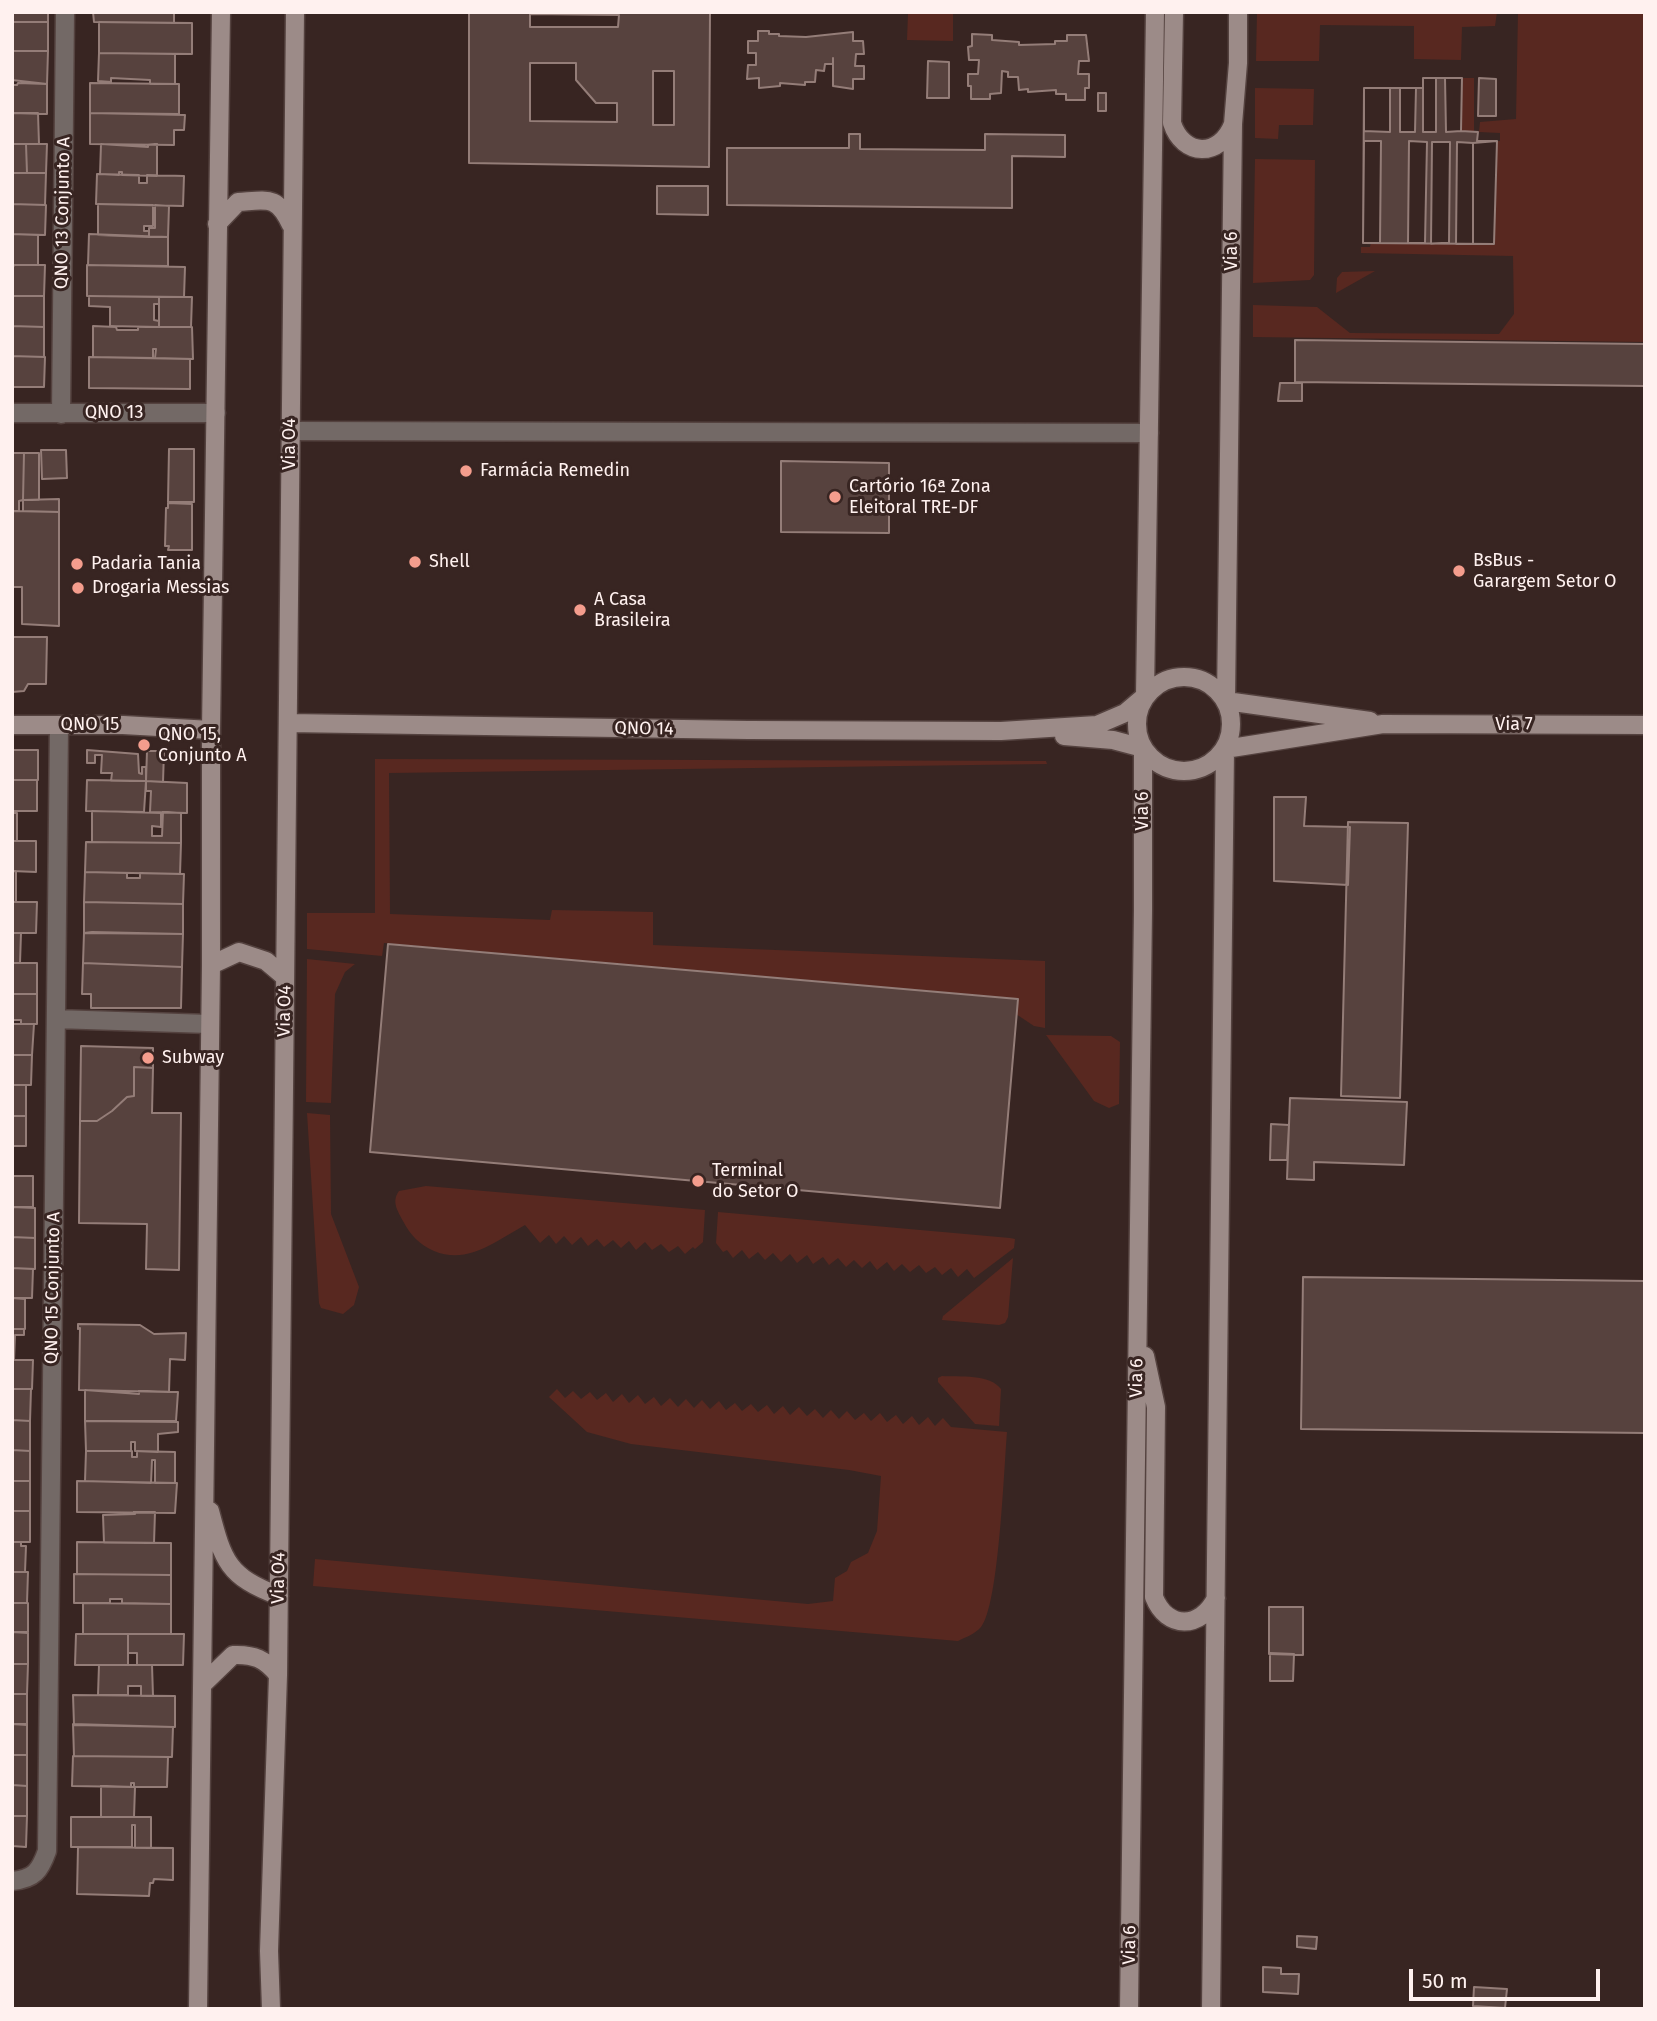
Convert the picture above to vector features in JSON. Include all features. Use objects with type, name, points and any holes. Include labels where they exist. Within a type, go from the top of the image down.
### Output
[{"type":"main road","points":[[198,2009],[221,12]]},
{"type":"main road","name":"Via O4","points":[[271,2009],[269,1951],[279,1596],[295,12]]},
{"type":"main road","points":[[1155,12],[1145,696],[1138,713],[1137,730],[1143,747],[1154,760],[1167,768],[1184,771],[1200,768],[1214,761],[1225,749]]},
{"type":"main road","points":[[1174,12],[1172,123],[1175,132],[1188,145],[1207,149],[1223,141],[1233,124]]},
{"type":"main road","name":"Via 6","points":[[1226,701],[1233,124],[1238,63],[1238,12]]},
{"type":"main road","points":[[217,224],[238,202],[269,200],[283,208],[293,228]]},
{"type":"main road","points":[[1145,696],[1169,679],[1188,677],[1209,683],[1226,701],[1231,716],[1231,733],[1225,749],[1211,2009]]},
{"type":"main road","name":"QNO 14","points":[[288,723],[721,730],[1001,731],[1097,725],[1125,713],[1145,696]]},
{"type":"main road","name":"Via 7","points":[[1226,701],[1383,724],[1645,725]]},
{"type":"main road","name":"Via 7","points":[[1225,749],[1383,724]]},
{"type":"main road","name":"QNO 15","points":[[12,725],[123,725],[211,730]]},
{"type":"main road","name":"QNO 14","points":[[1001,731],[1113,740],[1143,747]]},
{"type":"main road","name":"Via 6","points":[[1129,2009],[1143,747]]},
{"type":"main road","points":[[211,965],[239,952],[266,961],[285,977]]},
{"type":"main road","points":[[1138,1322],[1156,1407],[1154,1597],[1163,1613],[1178,1621],[1188,1622],[1206,1614],[1216,1598]]},
{"type":"main road","points":[[204,1490],[219,1544],[232,1569],[252,1586],[279,1596]]},
{"type":"main road","points":[[202,1685],[233,1655],[250,1654],[267,1662],[278,1675]]},
{"type":"street","name":"QNO 13 Conjunto A","points":[[61,414],[65,12]]},
{"type":"street","name":"QNO 13","points":[[12,413],[216,413]]},
{"type":"street","points":[[290,431],[1149,433]]},
{"type":"street","name":"QNO 15 Conjunto A","points":[[12,1881],[33,1876],[41,1868],[47,1851],[59,725]]},
{"type":"street","points":[[56,1019],[209,1024]]},
{"type":"shaded area","points":[[1257,12],[1497,12],[1495,26],[1462,27],[1461,60],[1414,59],[1414,26],[1320,25],[1319,61],[1256,61]]},
{"type":"shaded area","points":[[1518,12],[1645,12],[1645,342],[1253,337],[1253,305],[1317,307],[1350,333],[1499,334],[1514,314],[1513,256],[1361,253],[1361,247],[1370,247],[1371,243],[1494,244],[1497,141],[1500,141],[1500,133],[1479,132],[1480,122],[1516,119]]},
{"type":"shaded area","points":[[908,14],[953,14],[953,41],[907,40]]},
{"type":"shaded area","points":[[1462,78],[1474,78],[1474,132],[1461,131]]},
{"type":"shaded area","points":[[1255,88],[1314,89],[1313,125],[1279,125],[1278,139],[1255,138]]},
{"type":"shaded area","points":[[1255,159],[1315,160],[1314,275],[1310,280],[1253,283]]},
{"type":"shaded area","points":[[1375,271],[1336,293],[1337,278],[1342,272]]},
{"type":"shaded area","points":[[375,759],[1046,761],[1047,764],[389,773],[390,914],[550,920],[552,910],[653,912],[653,945],[1045,961],[1045,1028],[1034,1026],[1013,1012],[1013,998],[384,943],[382,956],[307,949],[307,913],[375,913]]},
{"type":"shaded area","points":[[307,959],[355,964],[345,972],[335,994],[331,1103],[306,1102]]},
{"type":"shaded area","points":[[1046,1035],[1111,1036],[1120,1042],[1119,1104],[1109,1108],[1094,1101]]},
{"type":"shaded area","points":[[307,1113],[330,1115],[331,1214],[359,1287],[354,1305],[343,1314],[321,1308],[319,1303]]},
{"type":"shaded area","points":[[426,1186],[705,1210],[703,1242],[685,1254],[678,1246],[669,1252],[661,1244],[652,1250],[645,1242],[636,1250],[629,1241],[621,1248],[613,1240],[604,1247],[597,1239],[588,1246],[581,1237],[572,1245],[564,1236],[556,1244],[549,1235],[540,1243],[525,1225],[481,1249],[446,1255],[429,1249],[416,1239],[396,1206],[399,1191]]},
{"type":"shaded area","points":[[718,1212],[1015,1239],[1014,1248],[974,1278],[967,1269],[958,1277],[951,1268],[942,1275],[935,1267],[926,1273],[919,1265],[910,1272],[902,1264],[894,1271],[887,1262],[877,1270],[870,1261],[862,1268],[854,1260],[846,1267],[838,1258],[829,1265],[823,1257],[813,1264],[807,1255],[797,1263],[790,1254],[781,1262],[773,1253],[765,1260],[758,1252],[749,1259],[742,1250],[733,1258],[727,1250],[723,1252],[716,1243]]},
{"type":"shaded area","points":[[1013,1258],[1008,1317],[1005,1323],[999,1325],[942,1320],[943,1316]]},
{"type":"shaded area","points":[[974,1377],[996,1384],[1001,1389],[999,1426],[975,1424],[938,1382],[938,1378]]},
{"type":"shaded area","points":[[557,1389],[565,1398],[573,1391],[581,1399],[590,1392],[597,1400],[606,1393],[613,1402],[622,1394],[629,1403],[638,1395],[645,1404],[654,1397],[661,1406],[670,1398],[678,1407],[686,1399],[694,1408],[702,1400],[710,1409],[719,1401],[726,1410],[735,1403],[742,1411],[751,1404],[758,1412],[767,1405],[774,1414],[783,1406],[790,1415],[799,1407],[807,1416],[815,1409],[823,1418],[831,1410],[839,1419],[847,1411],[855,1420],[864,1413],[871,1421],[880,1413],[887,1422],[896,1415],[903,1424],[912,1416],[919,1425],[928,1417],[935,1426],[943,1418],[951,1427],[1007,1432],[996,1565],[987,1614],[981,1627],[958,1641],[313,1586],[315,1559],[808,1604],[833,1601],[835,1578],[847,1571],[851,1562],[868,1553],[877,1531],[881,1476],[631,1444],[587,1432],[549,1397]]},
{"type":"building","points":[[12,12],[48,12],[48,22],[12,22]]},
{"type":"building","points":[[93,12],[174,12],[174,23],[94,22]]},
{"type":"building","points":[[469,12],[710,12],[709,167],[469,163]],"holes":[[[530,14],[619,15],[618,27],[530,27]],[[530,63],[576,63],[576,80],[596,103],[617,103],[617,122],[530,121]],[[653,71],[674,71],[674,125],[653,125]]]},
{"type":"building","points":[[12,22],[48,22],[48,51],[12,51]]},
{"type":"building","points":[[99,22],[192,23],[192,54],[99,53]]},
{"type":"building","points":[[758,31],[769,31],[769,34],[779,36],[806,37],[853,32],[853,41],[863,41],[864,54],[856,54],[855,66],[864,66],[864,79],[853,79],[853,89],[833,86],[833,64],[825,64],[824,71],[816,70],[815,82],[805,82],[805,85],[780,83],[780,86],[759,88],[759,78],[747,79],[748,65],[756,65],[756,53],[748,53],[748,41],[758,41]]},
{"type":"building","points":[[972,34],[992,35],[992,40],[1019,42],[1019,45],[1055,44],[1055,41],[1067,41],[1067,35],[1086,35],[1089,61],[1079,61],[1078,74],[1089,74],[1089,88],[1085,88],[1085,100],[1066,100],[1066,94],[1056,94],[1056,90],[1019,90],[1018,77],[1008,77],[1008,72],[1002,71],[1001,93],[990,94],[990,99],[971,99],[968,74],[978,74],[979,60],[969,60],[968,47],[972,46]]},
{"type":"building","points":[[12,51],[48,51],[47,84],[12,80]]},
{"type":"building","points":[[99,53],[175,54],[175,84],[150,84],[150,80],[111,78],[111,82],[98,81]]},
{"type":"building","points":[[928,61],[949,62],[949,98],[927,98]]},
{"type":"building","points":[[1423,78],[1462,78],[1461,131],[1478,132],[1477,141],[1497,141],[1494,244],[1363,243],[1364,88],[1423,88]]},
{"type":"building","points":[[1423,78],[1436,78],[1436,132],[1423,132]]},
{"type":"building","points":[[1445,78],[1462,78],[1461,131],[1446,132]]},
{"type":"building","points":[[1479,78],[1496,79],[1496,116],[1478,116]]},
{"type":"building","points":[[90,83],[179,84],[179,114],[90,113]]},
{"type":"building","points":[[47,84],[47,114],[12,113],[12,85]]},
{"type":"building","points":[[1364,88],[1390,88],[1390,132],[1364,131]]},
{"type":"building","points":[[1400,88],[1416,88],[1415,132],[1400,132]]},
{"type":"building","points":[[1098,93],[1106,93],[1106,111],[1098,111]]},
{"type":"building","points":[[12,113],[38,113],[39,144],[12,144]]},
{"type":"building","points":[[90,113],[185,115],[184,130],[174,130],[174,145],[90,144]]},
{"type":"building","points":[[849,134],[860,134],[860,149],[985,150],[985,134],[1065,135],[1065,157],[1012,156],[1012,208],[727,205],[727,148],[849,148]]},
{"type":"building","points":[[1364,141],[1381,141],[1380,243],[1363,243]]},
{"type":"building","points":[[1409,141],[1427,142],[1425,243],[1408,243]]},
{"type":"building","points":[[1497,141],[1494,244],[1473,244],[1473,143]]},
{"type":"building","points":[[1432,142],[1450,142],[1449,243],[1431,244]]},
{"type":"building","points":[[1457,142],[1473,143],[1473,244],[1456,244]]},
{"type":"building","points":[[12,144],[26,144],[27,173],[12,173]]},
{"type":"building","points":[[26,144],[47,144],[46,173],[27,173]]},
{"type":"building","points":[[101,144],[148,147],[157,144],[157,176],[122,175],[122,172],[119,172],[119,175],[100,174]]},
{"type":"building","points":[[12,173],[46,173],[45,205],[12,204]]},
{"type":"building","points":[[97,174],[139,175],[139,183],[147,183],[147,175],[184,176],[183,206],[96,204]]},
{"type":"building","points":[[657,186],[708,186],[708,215],[657,214]]},
{"type":"building","points":[[12,204],[46,205],[45,235],[12,234]]},
{"type":"building","points":[[98,204],[153,205],[153,226],[144,226],[144,231],[149,231],[149,237],[98,235]]},
{"type":"building","points":[[155,205],[169,206],[168,237],[149,237],[149,228],[155,228]]},
{"type":"building","points":[[12,234],[38,235],[38,265],[12,265]]},
{"type":"building","points":[[89,234],[168,237],[168,266],[88,265]]},
{"type":"building","points":[[45,265],[44,296],[12,296],[12,267]]},
{"type":"building","points":[[87,265],[185,267],[184,297],[87,296]]},
{"type":"building","points":[[12,296],[44,296],[44,327],[12,326]]},
{"type":"building","points":[[89,296],[159,297],[159,304],[154,304],[154,320],[159,321],[159,327],[110,326],[110,307],[89,306]]},
{"type":"building","points":[[159,297],[192,297],[191,327],[159,327]]},
{"type":"building","points":[[12,326],[44,327],[44,357],[12,356]]},
{"type":"building","points":[[93,326],[116,327],[117,330],[138,330],[138,327],[192,327],[193,359],[155,358],[156,349],[153,349],[153,358],[93,357]]},
{"type":"building","points":[[1295,340],[1645,344],[1645,386],[1295,382]]},
{"type":"building","points":[[12,356],[45,357],[44,387],[12,387]]},
{"type":"building","points":[[89,357],[190,359],[190,389],[89,388]]},
{"type":"building","points":[[1280,383],[1302,383],[1302,401],[1278,401]]},
{"type":"building","points":[[169,449],[194,449],[194,502],[168,502]]},
{"type":"building","points":[[41,450],[66,450],[67,478],[42,479]]},
{"type":"building","points":[[12,453],[24,453],[23,500],[19,501],[19,511],[12,511]]},
{"type":"building","points":[[24,453],[39,453],[39,500],[23,500]]},
{"type":"building","name":"Cartório 16ª Zona Eleitoral TRE-DF","points":[[781,461],[889,463],[889,533],[781,532]]},
{"type":"building","points":[[59,499],[59,512],[23,511],[23,500]]},
{"type":"building","points":[[168,503],[192,504],[192,550],[168,550],[169,546],[165,546]]},
{"type":"building","points":[[12,511],[59,512],[59,626],[22,624],[22,587],[12,587]]},
{"type":"building","points":[[12,637],[47,637],[46,684],[28,684],[24,691],[12,692]]},
{"type":"building","points":[[12,750],[38,750],[38,780],[12,780]]},
{"type":"building","points":[[87,750],[138,754],[139,773],[142,774],[142,767],[146,767],[146,781],[111,781],[112,773],[101,773],[102,755],[95,755],[95,763],[87,763]]},
{"type":"building","points":[[147,751],[164,751],[163,782],[146,781]]},
{"type":"building","points":[[12,780],[37,780],[37,811],[12,811]]},
{"type":"building","points":[[87,780],[146,781],[144,812],[86,811]]},
{"type":"building","points":[[146,781],[187,783],[187,813],[150,812],[151,791],[146,791]]},
{"type":"building","points":[[1274,797],[1306,797],[1304,826],[1350,827],[1348,885],[1274,881]]},
{"type":"building","points":[[92,811],[161,813],[161,827],[152,826],[152,836],[162,836],[163,812],[181,813],[181,843],[92,842]]},
{"type":"building","points":[[12,813],[17,813],[17,841],[12,841]]},
{"type":"building","points":[[1348,822],[1408,823],[1400,1098],[1341,1096]]},
{"type":"building","points":[[12,841],[36,841],[36,872],[12,871]]},
{"type":"building","points":[[86,842],[181,843],[180,874],[85,872]]},
{"type":"building","points":[[12,871],[16,871],[16,902],[12,902]]},
{"type":"building","points":[[85,872],[127,873],[127,878],[140,878],[140,873],[184,874],[183,904],[84,902]]},
{"type":"building","points":[[12,902],[37,902],[36,933],[12,933]]},
{"type":"building","points":[[84,902],[183,904],[183,934],[84,933]]},
{"type":"building","points":[[12,933],[21,933],[20,963],[12,963]]},
{"type":"building","points":[[84,933],[183,934],[182,967],[83,963]]},
{"type":"building","points":[[388,944],[1018,999],[1000,1208],[370,1152]]},
{"type":"building","points":[[12,963],[37,963],[37,994],[12,994]]},
{"type":"building","points":[[83,963],[182,967],[181,1008],[91,1008],[91,994],[82,994]]},
{"type":"building","points":[[12,994],[37,994],[37,1024],[21,1024],[21,1020],[12,1020]]},
{"type":"building","points":[[12,1024],[34,1024],[32,1055],[12,1055]]},
{"type":"building","points":[[81,1046],[153,1048],[153,1068],[134,1067],[134,1096],[127,1097],[97,1121],[80,1121]]},
{"type":"building","points":[[12,1055],[32,1055],[31,1085],[12,1085]]},
{"type":"building","points":[[134,1067],[153,1068],[152,1113],[181,1113],[179,1270],[146,1269],[147,1224],[79,1223],[80,1121],[97,1121],[127,1097],[134,1096]]},
{"type":"building","points":[[12,1085],[26,1085],[26,1116],[12,1116]]},
{"type":"building","points":[[1290,1098],[1407,1102],[1404,1165],[1314,1162],[1314,1180],[1287,1179]]},
{"type":"building","points":[[12,1116],[26,1116],[26,1146],[12,1146]]},
{"type":"building","points":[[1271,1124],[1289,1125],[1287,1160],[1270,1160]]},
{"type":"building","points":[[12,1176],[33,1176],[33,1207],[12,1207]]},
{"type":"building","points":[[12,1207],[35,1208],[35,1238],[12,1237]]},
{"type":"building","points":[[12,1237],[35,1238],[35,1269],[12,1268]]},
{"type":"building","points":[[12,1268],[33,1269],[32,1298],[12,1298]]},
{"type":"building","points":[[1303,1277],[1645,1281],[1645,1433],[1301,1429]]},
{"type":"building","points":[[12,1298],[25,1299],[25,1329],[12,1329]]},
{"type":"building","points":[[78,1324],[140,1325],[154,1334],[186,1333],[185,1360],[170,1359],[169,1392],[79,1390]]},
{"type":"building","points":[[12,1329],[24,1329],[24,1335],[15,1335],[14,1360],[12,1360]]},
{"type":"building","points":[[12,1360],[33,1360],[32,1389],[12,1389]]},
{"type":"building","points":[[12,1389],[31,1389],[30,1421],[12,1420]]},
{"type":"building","points":[[85,1390],[139,1394],[139,1391],[178,1392],[176,1421],[85,1421]]},
{"type":"building","points":[[12,1420],[30,1421],[30,1451],[12,1450]]},
{"type":"building","points":[[85,1421],[178,1422],[178,1432],[158,1434],[158,1452],[135,1451],[135,1442],[131,1442],[131,1451],[86,1451]]},
{"type":"building","points":[[12,1450],[30,1451],[30,1481],[12,1481]]},
{"type":"building","points":[[86,1451],[132,1451],[132,1457],[137,1457],[137,1451],[175,1452],[175,1483],[155,1483],[155,1460],[152,1460],[151,1483],[85,1481]]},
{"type":"building","points":[[12,1481],[30,1481],[30,1511],[12,1511]]},
{"type":"building","points":[[77,1481],[177,1483],[175,1513],[77,1512]]},
{"type":"building","points":[[12,1511],[30,1511],[30,1542],[12,1542]]},
{"type":"building","points":[[134,1512],[155,1512],[154,1543],[104,1543],[103,1515],[135,1514]]},
{"type":"building","points":[[12,1542],[21,1542],[21,1546],[26,1546],[25,1572],[12,1572]]},
{"type":"building","points":[[77,1542],[171,1543],[171,1575],[77,1574]]},
{"type":"building","points":[[12,1572],[28,1572],[27,1603],[12,1603]]},
{"type":"building","points":[[74,1574],[171,1575],[171,1604],[122,1603],[122,1599],[110,1599],[110,1603],[74,1603]]},
{"type":"building","points":[[12,1603],[28,1603],[28,1632],[12,1632]]},
{"type":"building","points":[[83,1603],[171,1604],[171,1634],[83,1634]]},
{"type":"building","points":[[1269,1607],[1303,1607],[1303,1655],[1269,1654]]},
{"type":"building","points":[[12,1632],[28,1633],[28,1664],[12,1664]]},
{"type":"building","points":[[76,1634],[128,1634],[128,1665],[75,1665]]},
{"type":"building","points":[[128,1634],[184,1634],[183,1665],[137,1665],[137,1653],[128,1653]]},
{"type":"building","points":[[1270,1653],[1294,1654],[1293,1681],[1270,1681]]},
{"type":"building","points":[[12,1664],[28,1664],[27,1694],[12,1694]]},
{"type":"building","points":[[99,1665],[152,1665],[153,1696],[141,1696],[141,1686],[128,1686],[128,1695],[98,1695]]},
{"type":"building","points":[[12,1694],[27,1694],[27,1725],[12,1724]]},
{"type":"building","points":[[73,1695],[175,1696],[175,1727],[74,1725]]},
{"type":"building","points":[[12,1724],[27,1724],[27,1755],[12,1755]]},
{"type":"building","points":[[73,1724],[173,1727],[172,1757],[74,1756]]},
{"type":"building","points":[[12,1755],[27,1755],[27,1786],[12,1785]]},
{"type":"building","points":[[73,1756],[168,1757],[167,1787],[134,1787],[134,1783],[131,1783],[131,1787],[72,1786]]},
{"type":"building","points":[[12,1785],[27,1786],[27,1816],[12,1816]]},
{"type":"building","points":[[101,1786],[135,1787],[134,1817],[101,1817]]},
{"type":"building","points":[[12,1816],[27,1816],[26,1847],[12,1846]]},
{"type":"building","points":[[71,1817],[151,1817],[151,1848],[135,1848],[135,1825],[132,1825],[132,1847],[71,1847]]},
{"type":"building","points":[[78,1847],[173,1848],[173,1880],[154,1879],[153,1883],[150,1883],[149,1896],[77,1894]]},
{"type":"building","points":[[1297,1936],[1317,1937],[1316,1949],[1297,1947]]},
{"type":"building","points":[[1263,1967],[1281,1968],[1281,1974],[1299,1974],[1298,1994],[1263,1992]]},
{"type":"building","points":[[1474,1987],[1507,1989],[1505,2008],[1473,2006]]},
{"type":"place","name":"Farmácia Remedin","points":[[466,471]]},
{"type":"place","name":"Cartório 16ª Zona Eleitoral TRE-DF","points":[[835,497]]},
{"type":"place","name":"Shell","points":[[415,562]]},
{"type":"place","name":"Padaria Tania","points":[[77,564]]},
{"type":"place","name":"BsBus - Garargem Setor O","points":[[1459,571]]},
{"type":"place","name":"Drogaria Messias","points":[[78,588]]},
{"type":"place","name":"A Casa Brasileira","points":[[580,610]]},
{"type":"place","name":"QNO 15, Conjunto A","points":[[144,745]]},
{"type":"place","name":"Subway","points":[[148,1058]]},
{"type":"place","name":"Terminal do Setor O","points":[[698,1181]]}]
